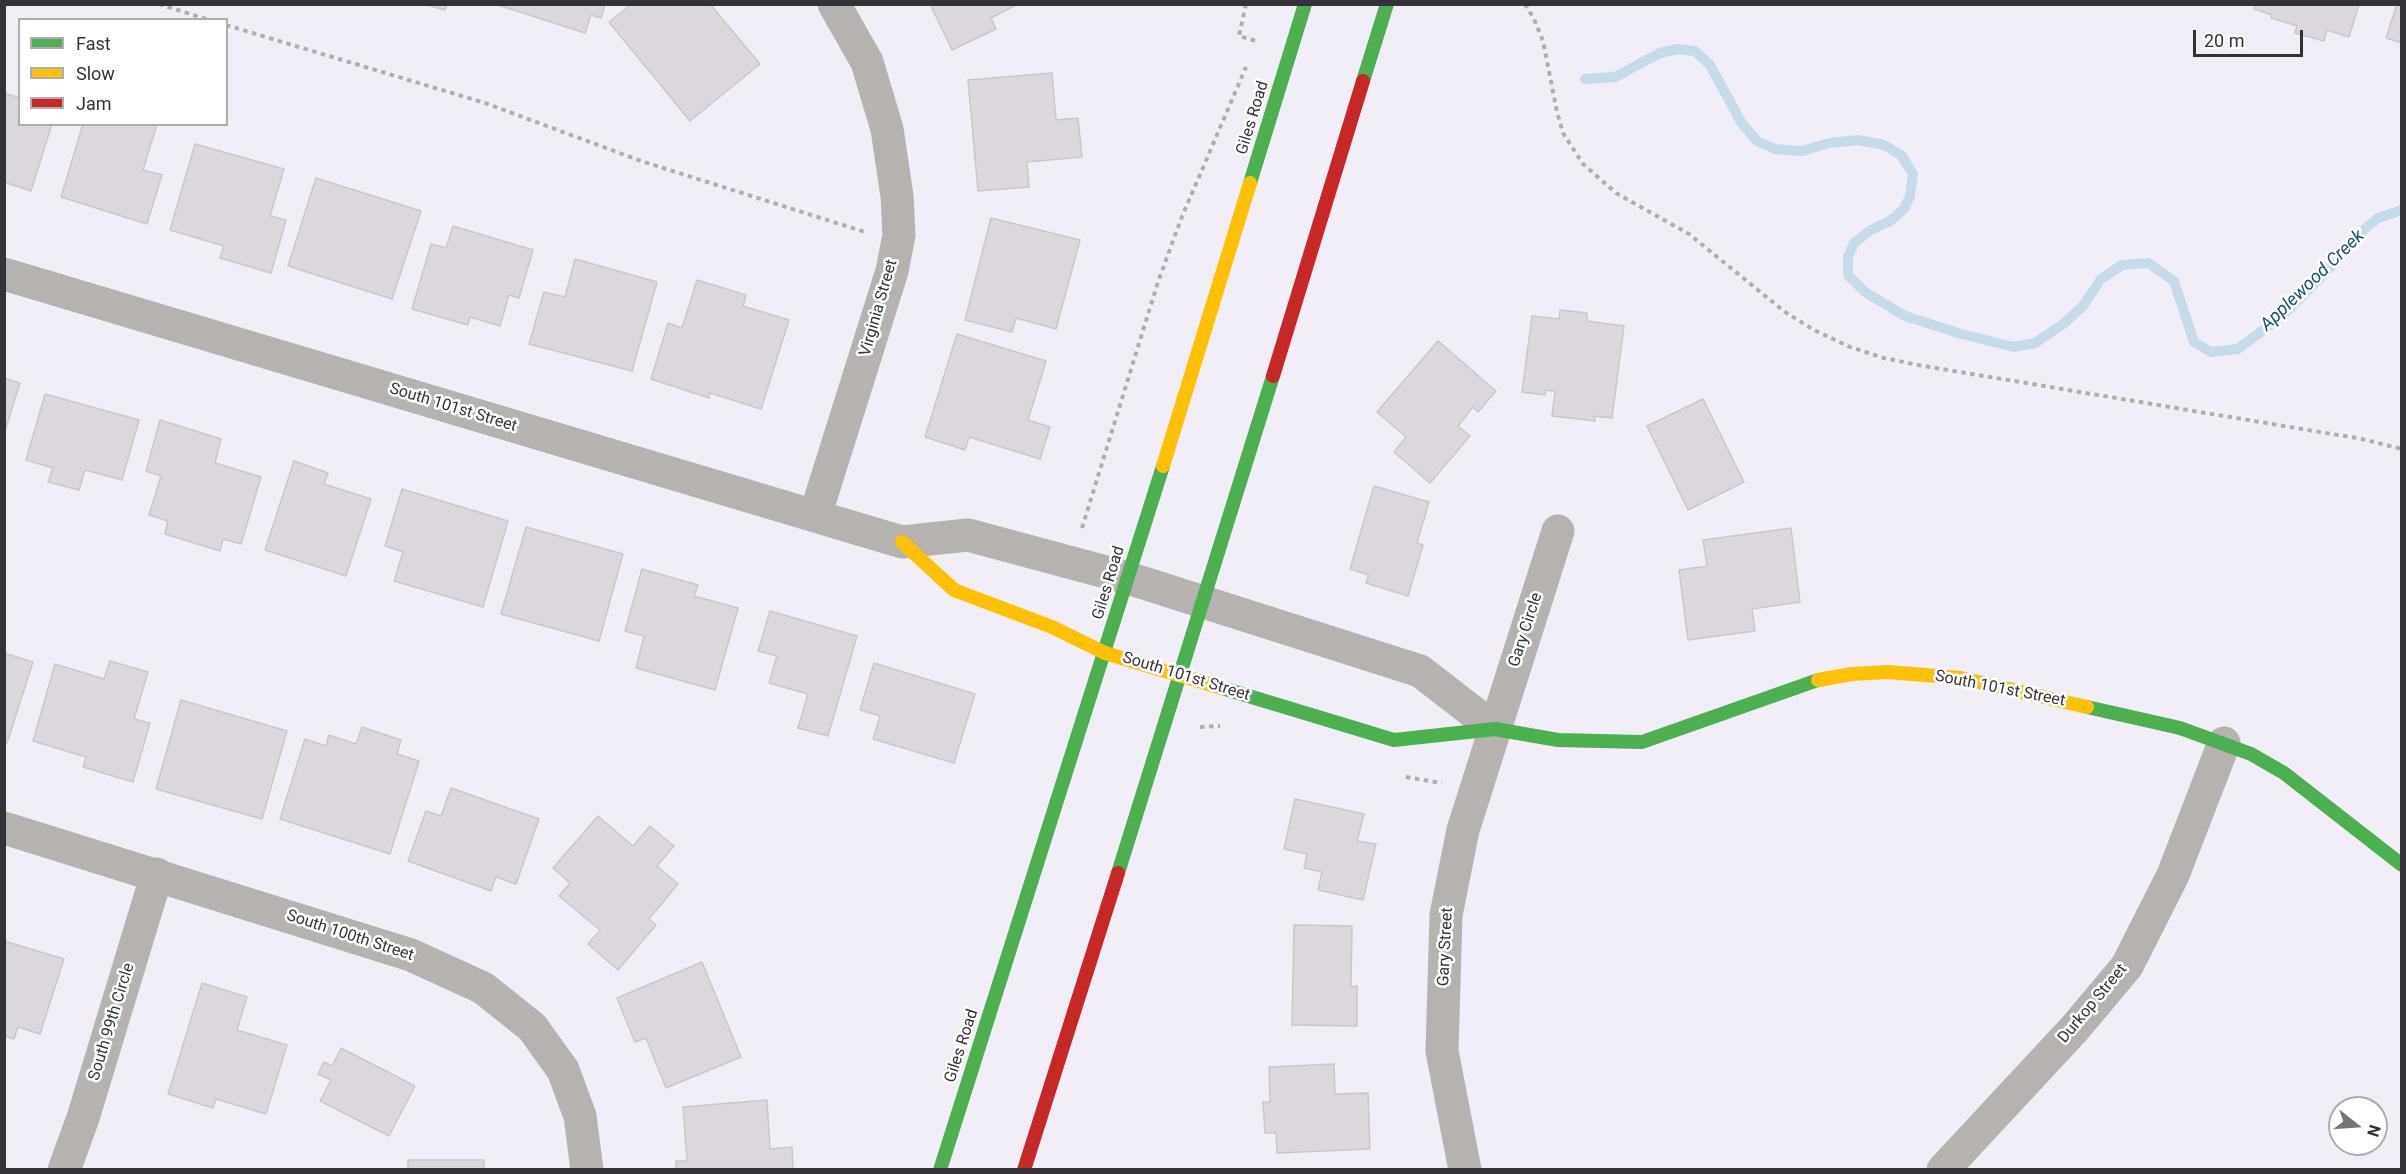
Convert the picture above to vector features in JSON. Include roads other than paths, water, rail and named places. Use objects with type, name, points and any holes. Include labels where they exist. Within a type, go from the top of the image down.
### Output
[{"type":"main road","name":"Giles Road","points":[[940,1170],[1105,653],[1305,4]]},
{"type":"main road","points":[[1024,1170],[1180,677],[1388,4]]},
{"type":"main road","name":"South 101st Street","points":[[902,542],[954,590],[1052,627],[1105,653],[1394,740],[1495,729],[1558,740],[1642,742],[1811,681],[1852,674],[1888,672],[1961,678],[2180,728],[2251,754],[2284,773],[2402,865]]},
{"type":"street","name":"Virginia Street","points":[[815,516],[892,271],[899,235],[894,173],[887,129],[867,62],[834,4]]},
{"type":"street","name":"South 101st Street","points":[[4,274],[902,542],[968,535],[1128,578],[1420,671],[1495,729]]},
{"type":"street","name":"Gary Circle","points":[[1495,729],[1558,531]]},
{"type":"street","name":"Gary Street","points":[[1466,1170],[1442,1051],[1446,915],[1463,830],[1495,729]]},
{"type":"street","name":"Durkop Street","points":[[1943,1170],[2075,1028],[2127,966],[2173,875],[2224,743]]},
{"type":"street","name":"South 100th Street","points":[[4,828],[411,955],[483,988],[532,1027],[563,1070],[580,1116],[586,1170]]},
{"type":"street","name":"South 99th Circle","points":[[64,1170],[83,1118],[157,874]]},
{"type":"waterway","name":"Applewood Creek","points":[[1585,79],[1615,77],[1660,53],[1678,49],[1695,51],[1710,65],[1741,122],[1757,141],[1775,149],[1802,151],[1830,143],[1858,140],[1884,145],[1901,155],[1913,174],[1910,196],[1904,209],[1890,221],[1871,230],[1854,243],[1848,257],[1848,275],[1865,292],[1905,316],[1958,333],[2014,347],[2035,343],[2062,325],[2083,306],[2101,279],[2122,265],[2148,263],[2174,281],[2194,342],[2211,352],[2238,349],[2283,315],[2325,273],[2355,237],[2378,218],[2402,210]]}]
